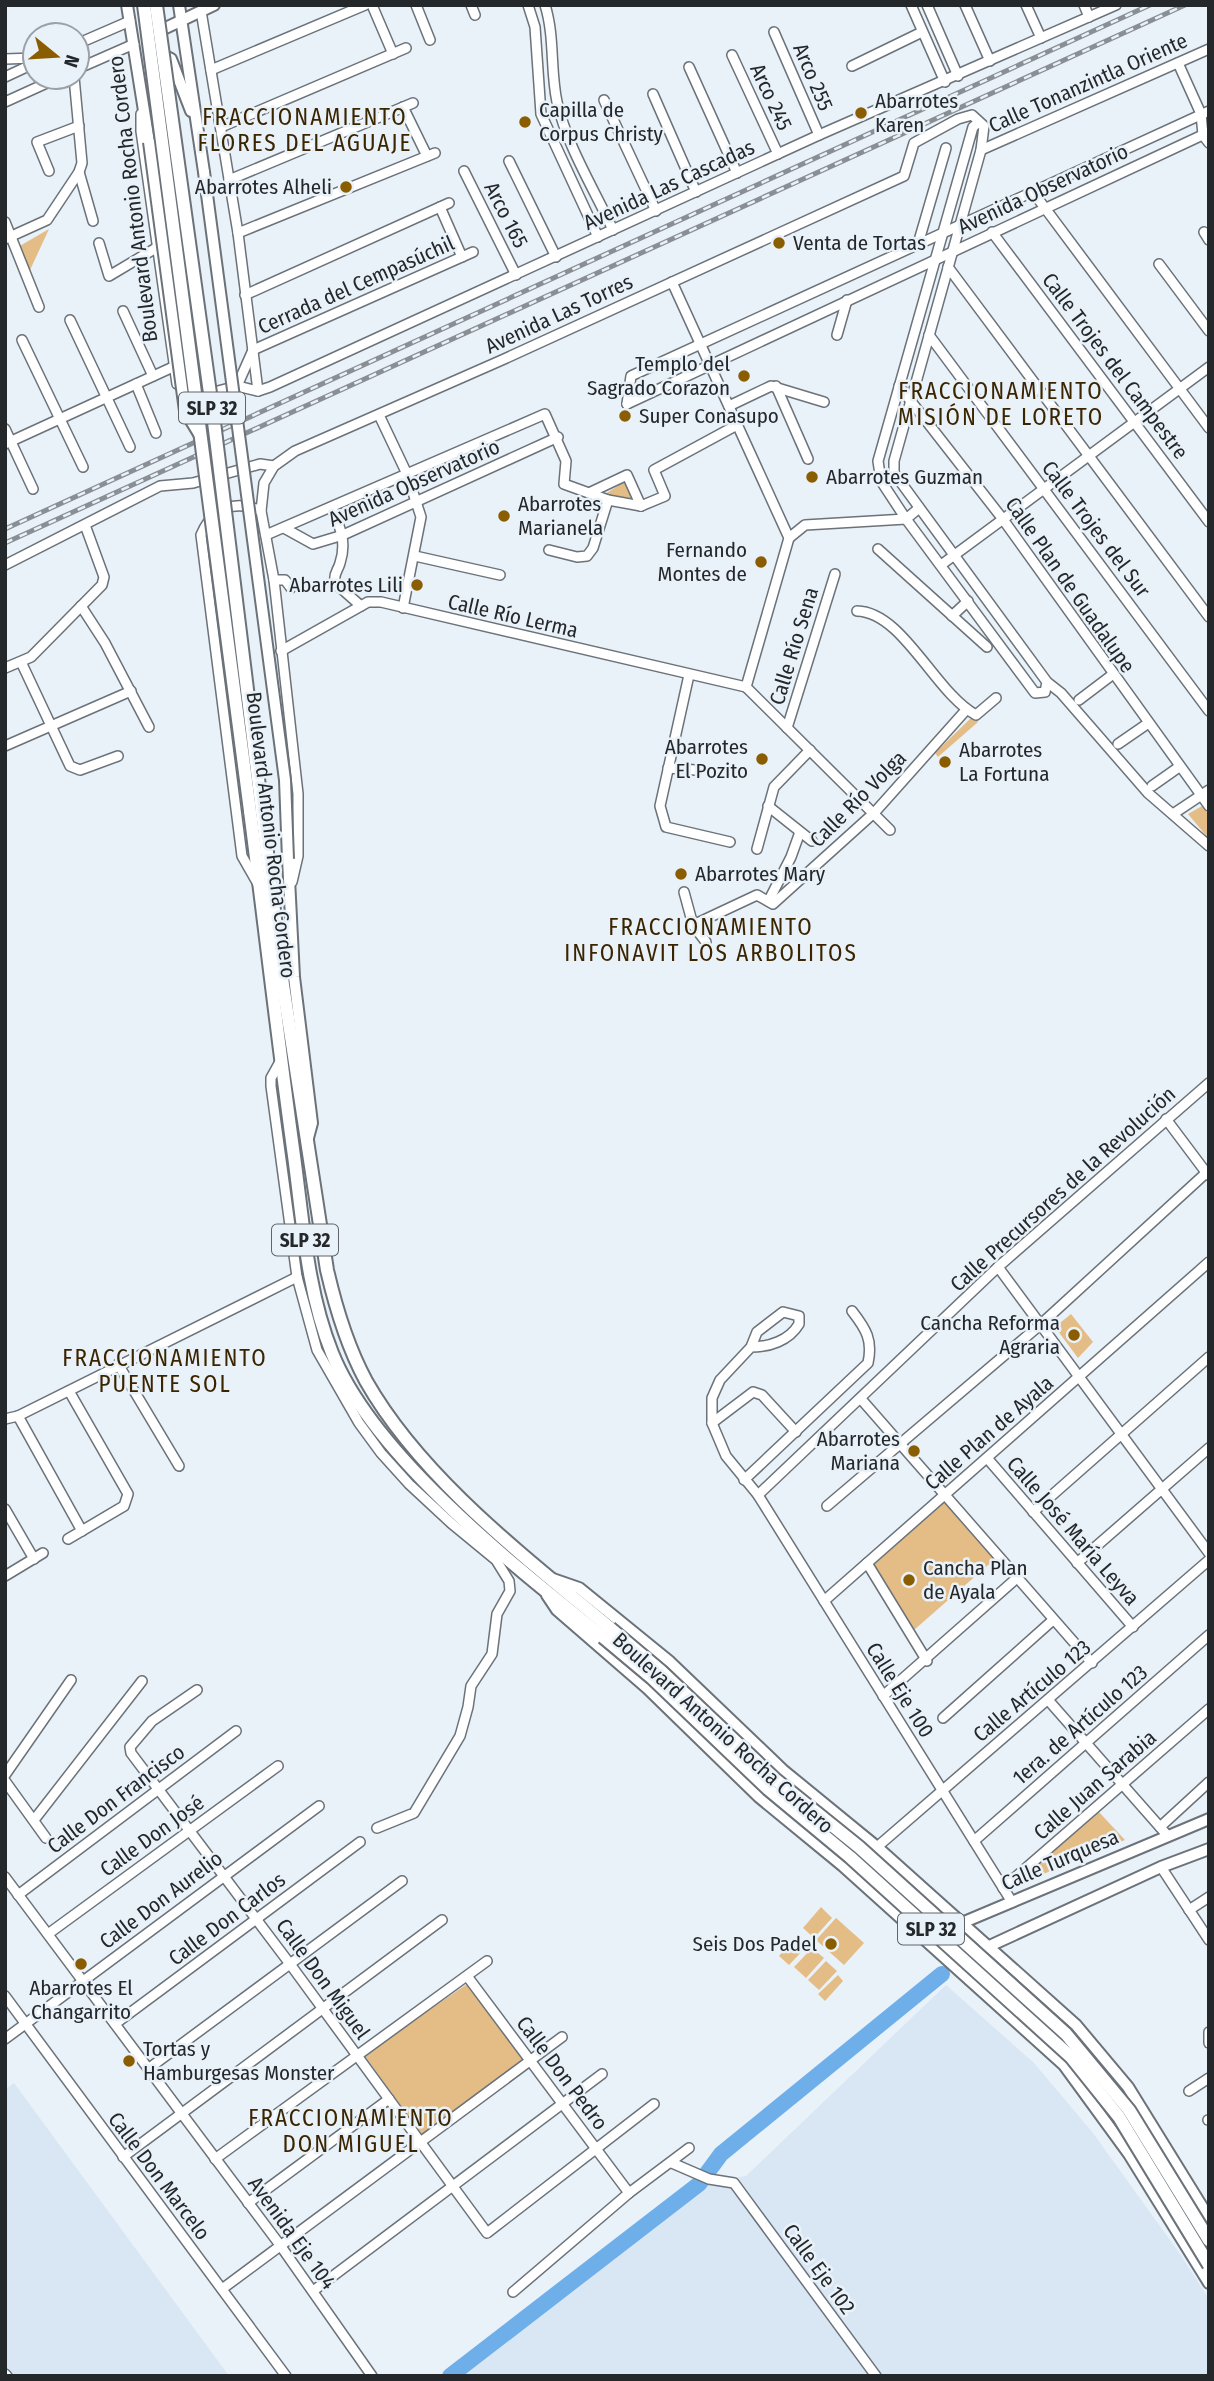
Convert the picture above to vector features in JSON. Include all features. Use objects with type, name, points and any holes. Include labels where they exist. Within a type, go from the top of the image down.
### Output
[{"type":"highway","name":"Boulevard Antonio Rocha Cordero","points":[[144,5],[200,435],[327,1270],[337,1312],[366,1381],[387,1414],[441,1479],[545,1582],[606,1632],[660,1671],[776,1780],[859,1847],[1066,2034],[1129,2110],[1209,2240]]},
{"type":"highway","name":"Boulevard Antonio Rocha Cordero","points":[[158,5],[214,422],[256,811],[260,887],[310,1274],[332,1354],[387,1440],[500,1556],[545,1582]]},
{"type":"highway","name":"Boulevard Antonio Rocha Cordero","points":[[606,1632],[768,1789],[850,1857],[1071,2057],[1119,2117],[1209,2265]]},
{"type":"main road","name":"Boulevard Antonio Rocha Cordero","points":[[127,5],[142,98]]},
{"type":"main road","points":[[130,21],[158,5]]},
{"type":"main road","points":[[179,5],[204,172],[285,780],[294,977],[312,1123],[308,1141]]},
{"type":"main road","points":[[134,44],[214,5]]},
{"type":"main road","points":[[139,79],[143,58],[154,51],[166,55],[174,65],[181,90],[197,122]]},
{"type":"main road","points":[[142,98],[185,411],[200,435]]},
{"type":"main road","name":"Boulevard Antonio Rocha Cordero","points":[[545,1582],[579,1588],[670,1662],[784,1771],[877,1847],[1076,2025],[1109,2062],[1133,2095],[1209,2218]]},
{"type":"main road","name":"Boulevard Antonio Rocha Cordero","points":[[545,1582],[557,1610],[647,1688],[759,1797],[961,1971],[1069,2071],[1129,2154],[1209,2284]]},
{"type":"main road","name":"Calle Turquesa","points":[[934,1948],[959,1922],[1012,1902],[1163,1831],[1209,1819]]},
{"type":"main road","points":[[961,1971],[985,1946],[1161,1867],[1209,1849]]},
{"type":"main road","points":[[904,1921],[916,1925],[930,1919],[934,1903],[929,1893]]},
{"type":"main road","points":[[989,1997],[985,1984],[989,1973],[999,1968],[1013,1971]]},
{"type":"street","points":[[211,70],[365,5]]},
{"type":"street","points":[[372,5],[393,54]]},
{"type":"street","points":[[416,5],[430,40]]},
{"type":"street","points":[[471,5],[475,15]]},
{"type":"street","points":[[528,5],[535,27],[541,114],[598,237]]},
{"type":"street","points":[[545,5],[553,37],[554,85],[563,126],[614,230]]},
{"type":"street","points":[[911,5],[944,82]]},
{"type":"street","points":[[927,5],[958,76]]},
{"type":"street","points":[[965,5],[990,61]]},
{"type":"street","points":[[1026,5],[1041,38]]},
{"type":"street","points":[[1084,5],[1089,17]]},
{"type":"street","name":"Avenida Las Cascadas","points":[[258,391],[819,135],[1116,5]]},
{"type":"street","points":[[201,11],[238,233],[245,295],[253,350],[258,391],[237,386],[253,350]]},
{"type":"street","points":[[91,38],[130,21]]},
{"type":"street","name":"Arco 255","points":[[774,32],[819,135]]},
{"type":"street","points":[[852,66],[922,32]]},
{"type":"street","points":[[91,63],[134,44]]},
{"type":"street","points":[[221,127],[406,48]]},
{"type":"street","name":"Calle Tonanzintla Oriente","points":[[981,150],[1209,49]]},
{"type":"street","name":"Arco 245","points":[[732,55],[778,154]]},
{"type":"street","points":[[1178,62],[1205,113],[1207,137]]},
{"type":"street","points":[[690,67],[737,173]]},
{"type":"street","points":[[5,77],[21,68]]},
{"type":"street","points":[[5,102],[29,91]]},
{"type":"street","points":[[8,238],[47,220],[79,172],[82,163],[75,91]]},
{"type":"street","points":[[653,94],[696,192]]},
{"type":"street","name":"Boulevard Antonio Rocha Cordero","points":[[142,98],[141,131],[178,388],[187,396],[196,398],[237,386]]},
{"type":"street","points":[[604,100],[656,211]]},
{"type":"street","points":[[229,180],[408,105],[431,154],[238,233]]},
{"type":"street","name":"Avenida Observatorio","points":[[1205,113],[631,376],[627,404],[1044,208],[1207,137]]},
{"type":"street","name":"Avenida Las Torres","points":[[274,466],[295,451],[904,176],[914,143],[958,119],[972,116],[979,121]]},
{"type":"street","points":[[1046,682],[1045,692],[1035,693],[906,519],[881,481],[879,471],[878,461],[942,233],[973,127],[979,121],[984,126],[985,134],[894,461],[894,473],[1046,682],[1061,694],[1148,793],[1209,846]]},
{"type":"street","points":[[49,171],[37,142],[79,126]]},
{"type":"street","points":[[918,244],[946,148]]},
{"type":"street","points":[[509,161],[556,257]]},
{"type":"street","name":"Arco 165","points":[[464,171],[516,275]]},
{"type":"street","points":[[79,172],[93,220]]},
{"type":"street","points":[[1033,192],[1209,428]]},
{"type":"street","name":"Cerrada del Cempasúchil","points":[[245,295],[444,205],[461,257]]},
{"type":"street","points":[[5,222],[8,238],[39,307]]},
{"type":"street","name":"Calle Trojes del Campestre","points":[[992,232],[1209,522]]},
{"type":"street","points":[[99,243],[108,276],[156,248]]},
{"type":"street","name":"Cerrada del Cempasúchil","points":[[253,350],[473,252]]},
{"type":"street","points":[[1159,264],[1209,331]]},
{"type":"street","points":[[948,267],[1209,617]]},
{"type":"street","points":[[672,282],[789,538]]},
{"type":"street","points":[[836,335],[847,300]]},
{"type":"street","points":[[123,311],[153,376]]},
{"type":"street","points":[[71,320],[130,447]]},
{"type":"street","name":"Calle Trojes del Sur","points":[[929,335],[1209,711]]},
{"type":"street","points":[[22,340],[83,467]]},
{"type":"street","points":[[8,442],[173,367]]},
{"type":"street","points":[[941,565],[1043,486],[1209,367]]},
{"type":"street","points":[[136,384],[156,433]]},
{"type":"street","points":[[729,406],[765,388],[776,386],[824,402]]},
{"type":"street","points":[[776,386],[808,459]]},
{"type":"street","name":"Calle Plan de Guadalupe","points":[[899,386],[1002,518],[1179,767],[1205,793],[1209,806]]},
{"type":"street","name":"Avenida Observatorio","points":[[266,535],[545,414],[558,437],[343,535],[313,544],[284,528]]},
{"type":"street","points":[[379,415],[407,474],[421,517],[403,608]]},
{"type":"street","points":[[558,437],[566,461],[564,484],[608,500],[641,506],[665,496],[654,470],[737,425]]},
{"type":"street","points":[[5,429],[8,442],[33,489]]},
{"type":"street","points":[[5,565],[160,486],[193,483],[260,464],[274,466],[264,483],[261,511],[274,580],[299,825],[298,856],[289,892]]},
{"type":"street","points":[[591,492],[627,475],[641,506]]},
{"type":"street","points":[[549,550],[577,557],[587,556],[593,548],[608,500]]},
{"type":"street","points":[[260,887],[242,856],[201,535],[205,523],[225,507],[250,506],[261,511]]},
{"type":"street","points":[[332,508],[343,535],[343,554],[333,575],[335,583],[361,606]]},
{"type":"street","points":[[890,830],[875,812],[746,687],[789,538],[805,525],[906,519],[918,509]]},
{"type":"street","points":[[5,668],[22,664],[104,581],[85,525]]},
{"type":"street","points":[[878,549],[987,648]]},
{"type":"street","points":[[415,556],[500,575]]},
{"type":"street","name":"Calle Río Sena","points":[[787,727],[835,574]]},
{"type":"street","points":[[274,580],[285,580],[291,588]]},
{"type":"street","points":[[952,616],[968,601]]},
{"type":"street","name":"Calle Río Lerma","points":[[281,651],[361,606],[380,602],[746,687]]},
{"type":"street","points":[[81,606],[149,727]]},
{"type":"street","points":[[857,611],[870,611],[891,627],[919,654],[930,674],[966,710],[976,715],[996,698]]},
{"type":"street","points":[[22,664],[70,766],[76,769],[118,756]]},
{"type":"street","points":[[689,675],[660,806],[666,827],[730,842]]},
{"type":"street","points":[[1079,700],[1112,675]]},
{"type":"street","points":[[5,746],[131,691]]},
{"type":"street","name":"Calle Río Volga","points":[[693,925],[757,895],[773,904],[875,812],[966,710]]},
{"type":"street","points":[[1118,744],[1147,724]]},
{"type":"street","points":[[757,849],[768,806],[781,778],[810,750]]},
{"type":"street","points":[[1152,786],[1179,767]]},
{"type":"street","points":[[668,768],[695,770]]},
{"type":"street","points":[[1173,814],[1205,793]]},
{"type":"street","points":[[768,806],[812,841]]},
{"type":"street","name":"Calle Río Volga","points":[[769,900],[791,857],[800,832]]},
{"type":"street","points":[[684,892],[693,925],[706,942]]},
{"type":"street","points":[[281,1060],[271,1078],[271,1086],[297,1277],[317,1350],[359,1423],[409,1484],[500,1556],[509,1581],[510,1591],[496,1614],[492,1654],[471,1686],[460,1736],[414,1813],[377,1828]]},
{"type":"street","name":"Calle Precursores de la Revolución","points":[[758,1495],[998,1268],[1209,1083]]},
{"type":"street","points":[[827,1506],[1040,1325],[1207,1175],[1166,1119]]},
{"type":"street","name":"Calle Plan de Ayala","points":[[824,1601],[1209,1262]]},
{"type":"street","points":[[998,1268],[1209,1553]]},
{"type":"street","points":[[5,1419],[18,1416],[297,1277]]},
{"type":"street","points":[[744,1480],[868,1363],[872,1346],[866,1329],[852,1311]]},
{"type":"street","points":[[712,1423],[712,1398],[720,1380],[751,1347],[757,1332],[783,1312],[799,1316],[799,1324],[789,1336],[768,1347],[751,1347]]},
{"type":"street","points":[[1033,1512],[1209,1357]]},
{"type":"street","points":[[118,1364],[179,1466]]},
{"type":"street","points":[[68,1539],[124,1506],[128,1494],[69,1391]]},
{"type":"street","points":[[712,1423],[753,1392],[762,1395],[796,1432]]},
{"type":"street","points":[[861,1399],[1092,1663]]},
{"type":"street","points":[[18,1416],[82,1531]]},
{"type":"street","name":"Calle Eje 100","points":[[712,1423],[726,1457],[758,1495],[1012,1902]]},
{"type":"street","points":[[1077,1563],[1209,1448]]},
{"type":"street","name":"Calle José María Leyva","points":[[987,1458],[1133,1627]]},
{"type":"street","points":[[5,1509],[34,1559]]},
{"type":"street","points":[[5,1576],[43,1553]]},
{"type":"street","name":"Calle Artículo 123","points":[[877,1847],[1209,1560]]},
{"type":"street","points":[[867,1563],[927,1661]]},
{"type":"street","points":[[884,1696],[927,1661],[1017,1578]]},
{"type":"street","points":[[943,1718],[1054,1620]]},
{"type":"street","name":"1era. de Artículo 123","points":[[974,1841],[1209,1635]]},
{"type":"street","points":[[5,1775],[71,1680]]},
{"type":"street","points":[[34,1820],[142,1681]]},
{"type":"street","name":"Calle Don Miguel","points":[[197,1690],[152,1720],[130,1747],[158,1789],[323,2008],[487,2233],[597,2148]]},
{"type":"street","points":[[1049,1701],[1163,1831],[1209,1782]]},
{"type":"street","name":"Calle Juan Sarabia","points":[[1003,1888],[1209,1709]]},
{"type":"street","name":"Calle Don Francisco","points":[[18,1895],[236,1731]]},
{"type":"street","name":"Calle Don José","points":[[48,1934],[278,1766]]},
{"type":"street","points":[[5,1782],[46,1838]]},
{"type":"street","name":"Calle Don Aurelio","points":[[5,2039],[319,1806]]},
{"type":"street","name":"Calle Don Carlos","points":[[115,2024],[360,1842]]},
{"type":"street","points":[[1161,1867],[1209,1940]]},
{"type":"street","name":"Avenida Eje 104","points":[[5,1877],[280,2245],[372,2376]]},
{"type":"street","points":[[148,2070],[402,1881]]},
{"type":"street","points":[[1189,1910],[1209,1897]]},
{"type":"street","points":[[122,2157],[442,1920]]},
{"type":"street","points":[[215,2158],[487,1961]]},
{"type":"street","name":"Calle Don Pedro","points":[[467,1976],[629,2193]]},
{"type":"street","name":"Calle Don Marcelo","points":[[5,1996],[286,2376]]},
{"type":"street","points":[[222,2289],[562,2037]]},
{"type":"street","points":[[313,2291],[454,2188],[602,2074]]},
{"type":"street","points":[[1189,2091],[1209,2078]]},
{"type":"street","points":[[248,2203],[389,2099]]},
{"type":"street","points":[[597,2148],[654,2104]]},
{"type":"street","points":[[513,2292],[629,2193],[677,2165],[689,2148]]},
{"type":"street","name":"Calle Eje 102","points":[[677,2165],[709,2179],[734,2183],[876,2376]]},
{"type":"shaded area","points":[[49,229],[30,270],[18,247]]},
{"type":"shaded area","points":[[627,480],[632,502],[602,496]]},
{"type":"shaded area","points":[[973,716],[978,722],[938,757],[935,753]]},
{"type":"shaded area","points":[[1202,806],[1209,815],[1209,839],[1188,814]]},
{"type":"shaded area","name":"Cancha Reforma Agraria","points":[[1071,1314],[1093,1342],[1078,1358],[1055,1327]]},
{"type":"shaded area","points":[[944,1500],[995,1559],[914,1630],[872,1564]]},
{"type":"shaded area","points":[[1097,1810],[1125,1840],[1017,1885]]},
{"type":"shaded area","points":[[821,1907],[832,1918],[814,1938],[803,1928]]},
{"type":"shaded area","points":[[836,1918],[864,1943],[844,1965],[816,1940]]},
{"type":"shaded area","points":[[798,1935],[808,1945],[789,1965],[779,1956]]},
{"type":"shaded area","points":[[812,1948],[824,1958],[806,1978],[794,1967]]},
{"type":"shaded area","points":[[826,1961],[837,1971],[819,1990],[808,1980]]},
{"type":"shaded area","points":[[838,1975],[843,1981],[825,2001],[818,1994]]},
{"type":"shaded area","points":[[467,1984],[530,2061],[423,2136],[364,2055]]},
{"type":"shaded area","points":[[946,1985],[1034,2063],[1093,2133],[1180,2254],[1209,2299],[1209,2376],[450,2376],[699,2184],[746,2176]]},
{"type":"shaded area","points":[[14,2083],[229,2376],[5,2376],[5,2090]]},
{"type":"waterway","points":[[450,2376],[699,2184],[721,2154],[942,1974]]},
{"type":"railway","points":[[5,529],[1150,5]]},
{"type":"railway","points":[[5,543],[1185,5]]},
{"type":"place","name":"Abarrotes Karen","points":[[861,113]]},
{"type":"place","name":"Capilla de Corpus Christy","points":[[525,122]]},
{"type":"place","name":"Abarrotes Alheli","points":[[346,187]]},
{"type":"place","name":"Venta de Tortas","points":[[779,243]]},
{"type":"place","name":"Templo del Sagrado Corazon","points":[[744,376]]},
{"type":"place","name":"Super Conasupo","points":[[625,416]]},
{"type":"place","name":"Abarrotes Guzman","points":[[812,477]]},
{"type":"place","name":"Abarrotes Marianela","points":[[504,516]]},
{"type":"place","name":"Fernando Montes de","points":[[761,562]]},
{"type":"place","name":"Abarrotes Lili","points":[[417,585]]},
{"type":"place","name":"Abarrotes El Pozito","points":[[762,759]]},
{"type":"place","name":"Abarrotes La Fortuna","points":[[945,762]]},
{"type":"place","name":"Abarrotes Mary","points":[[681,874]]},
{"type":"place","name":"Cancha Reforma Agraria","points":[[1074,1335]]},
{"type":"place","name":"Abarrotes Mariana","points":[[914,1451]]},
{"type":"place","name":"Cancha Plan de Ayala","points":[[909,1580]]},
{"type":"place","name":"Seis Dos Padel","points":[[831,1944]]},
{"type":"place","name":"Abarrotes El Changarrito","points":[[81,1964]]},
{"type":"place","name":"Tortas y Hamburgesas Monster","points":[[129,2061]]},
{"type":"district","name":"FRACCIONAMIENTO FLORES DEL AGUAJE","points":[[305,130]]},
{"type":"district","name":"FRACCIONAMIENTO MISIÓN DE LORETO","points":[[1001,404]]},
{"type":"district","name":"FRACCIONAMIENTO INFONAVIT LOS ARBOLITOS","points":[[711,940]]},
{"type":"district","name":"FRACCIONAMIENTO PUENTE SOL","points":[[165,1371]]},
{"type":"district","name":"FRACCIONAMIENTO DON MIGUEL","points":[[351,2131]]}]
